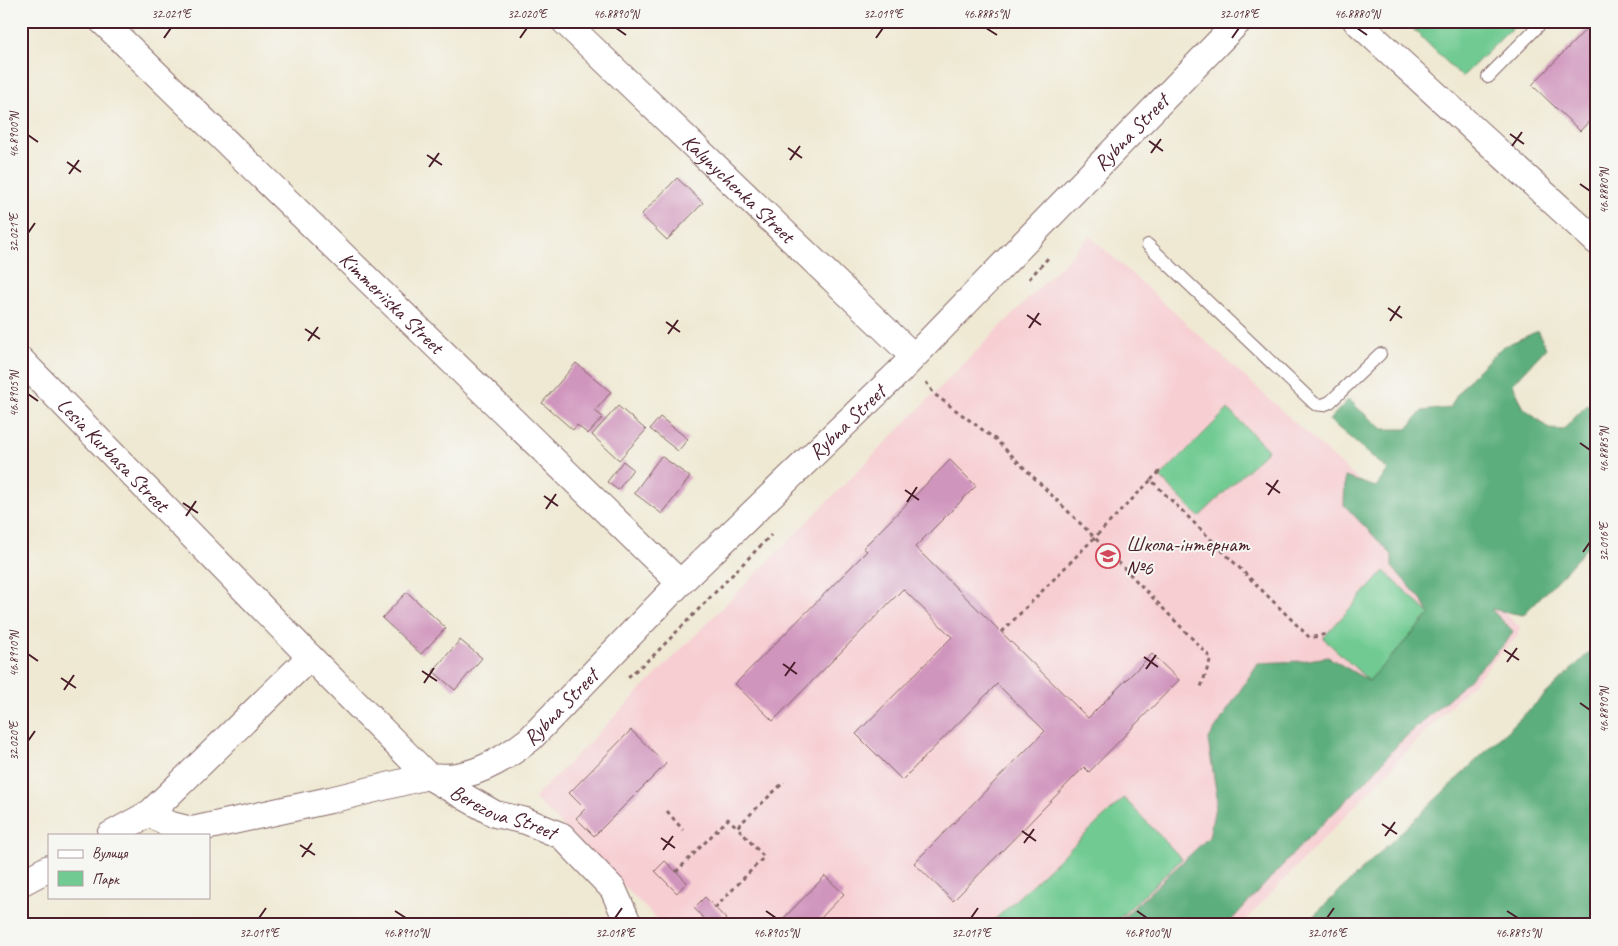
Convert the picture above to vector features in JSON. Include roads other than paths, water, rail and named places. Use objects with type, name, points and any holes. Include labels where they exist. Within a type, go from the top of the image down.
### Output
[{"type":"street","name":"Kimmeriiska Street","points":[[102,21],[680,583]]},
{"type":"street","name":"Kalynychenka Street","points":[[564,21],[913,356]]},
{"type":"street","name":"Rybna Street","points":[[150,813],[168,824],[192,830],[330,800],[428,776],[455,776],[480,770],[506,757],[535,733],[680,583],[899,372],[1239,21]]},
{"type":"street","points":[[1356,21],[1597,242]]},
{"type":"street","name":"Lesia Kurbasa Street","points":[[21,360],[310,657]]},
{"type":"street","points":[[112,834],[150,813],[310,657],[428,776]]},
{"type":"street","name":"Berezova Street","points":[[428,776],[495,814],[526,821],[562,836],[613,889],[630,924]]},
{"type":"street","points":[[21,884],[48,869]]},
{"type":"lane","points":[[1488,77],[1543,21]]},
{"type":"lane","points":[[1148,246],[1315,404],[1323,405],[1330,402],[1380,354]]},
{"type":"place","name":"Школа-інтернат №6","points":[[1108,556]]}]
